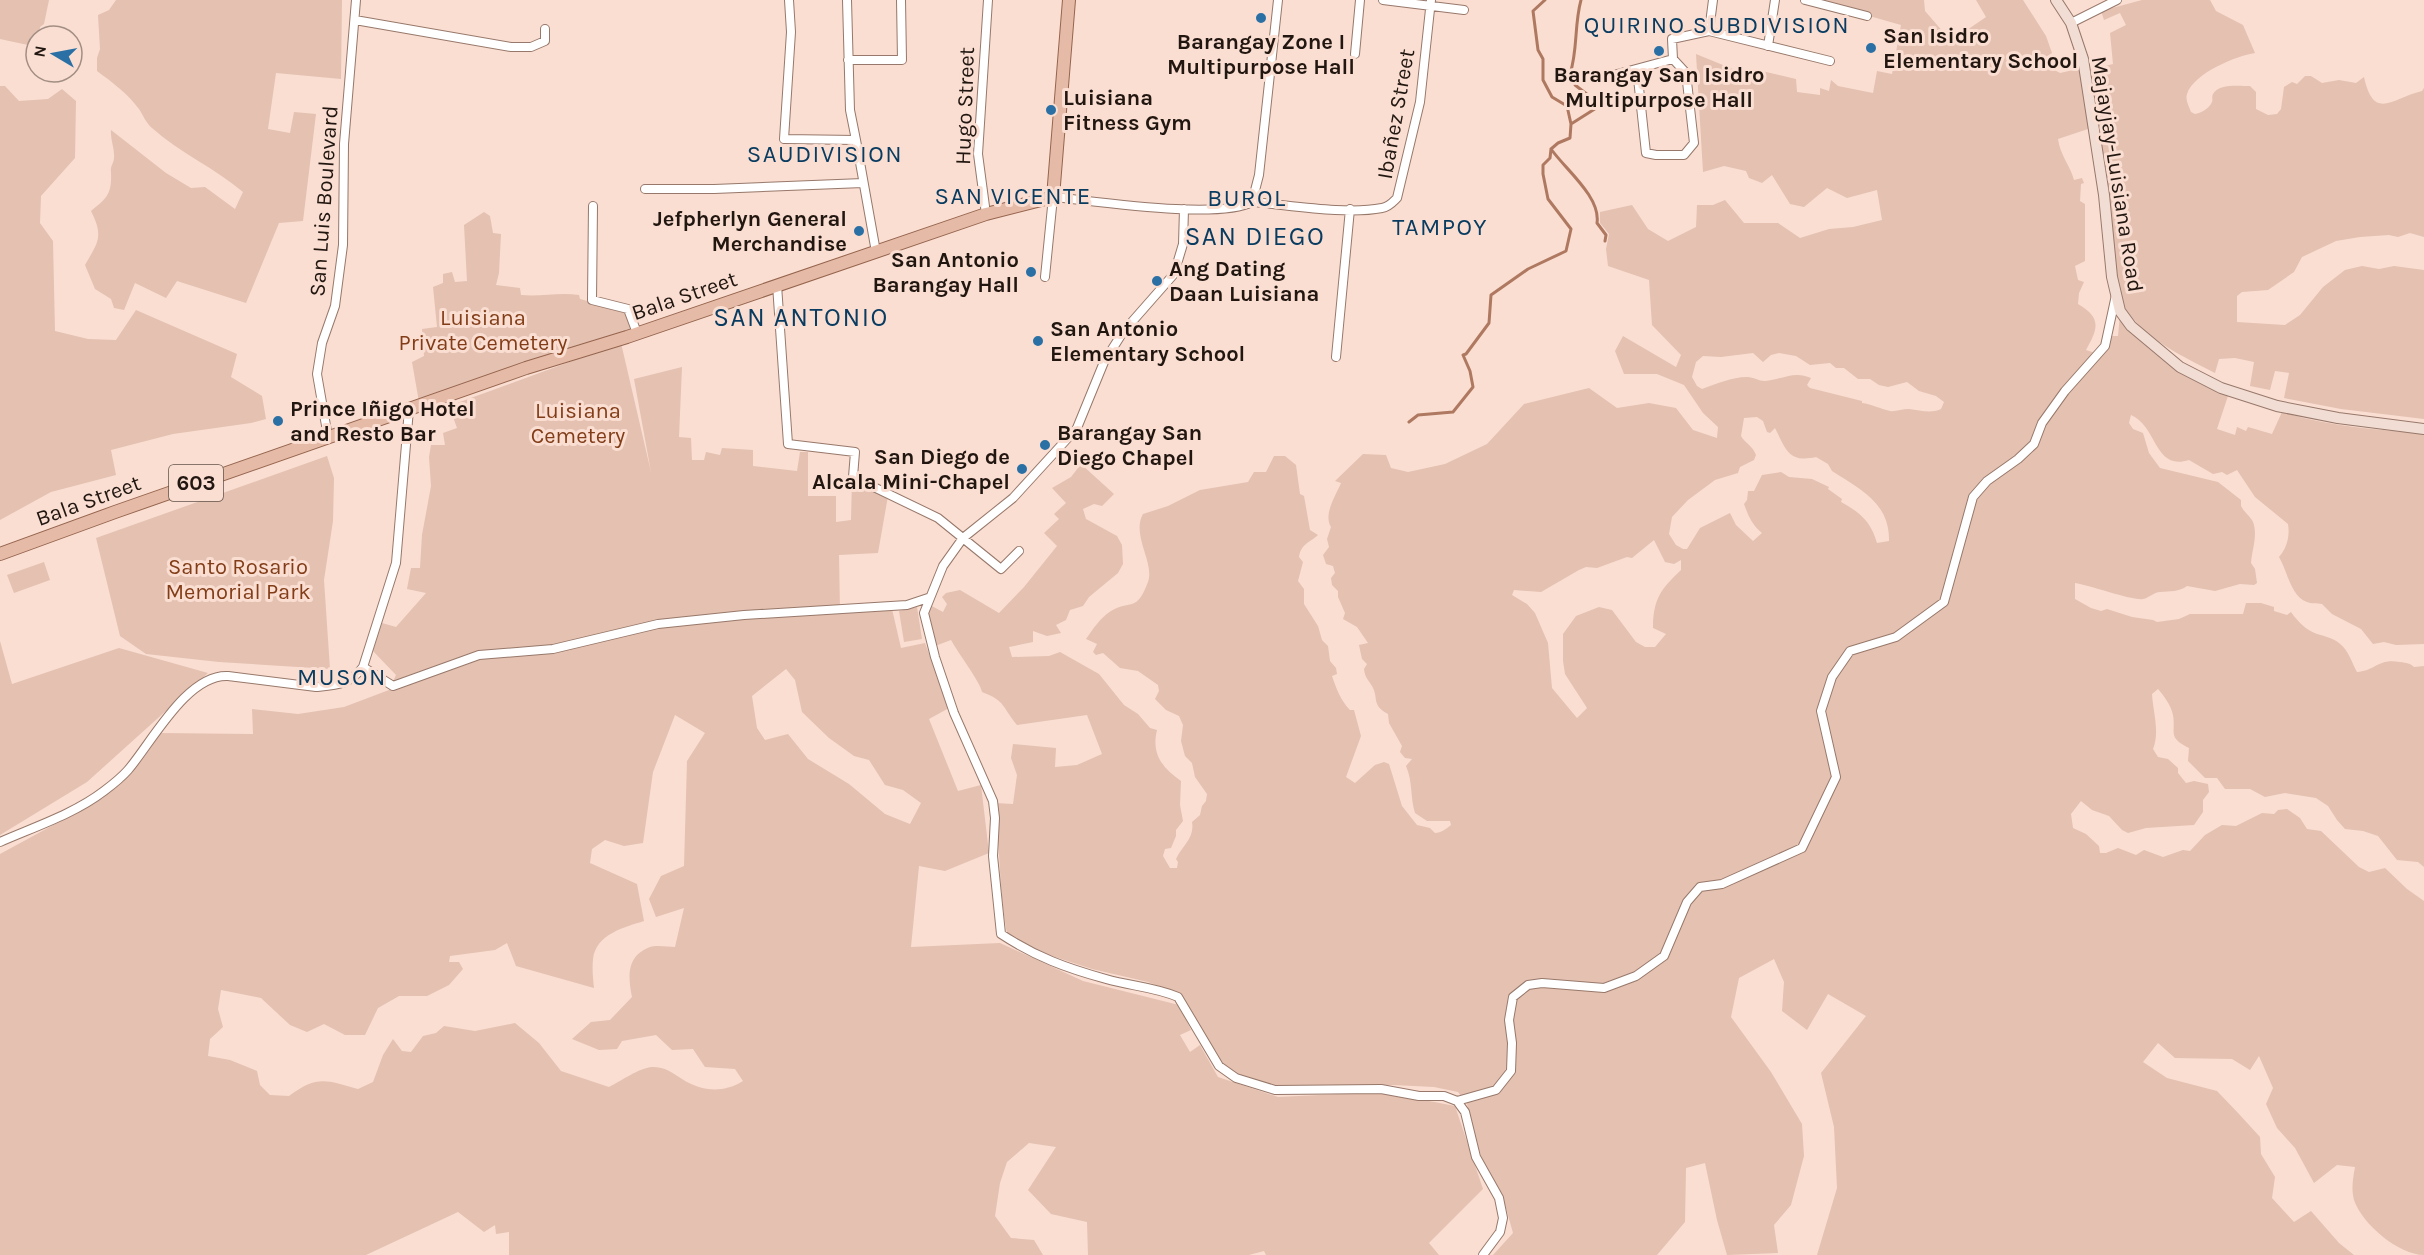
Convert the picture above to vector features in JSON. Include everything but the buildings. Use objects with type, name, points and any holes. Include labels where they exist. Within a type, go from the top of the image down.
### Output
[{"type":"main road","points":[[1053,196],[1069,0]]},
{"type":"main road","name":"Bala Street","points":[[0,554],[576,351],[637,333],[986,213],[1053,196]]},
{"type":"street","name":"San Luis Boulevard","points":[[327,437],[317,374],[322,343],[335,306],[343,245],[344,144],[356,0]]},
{"type":"street","points":[[789,0],[791,32],[784,139],[856,140]]},
{"type":"street","points":[[847,0],[850,110],[876,252]]},
{"type":"street","points":[[848,60],[902,60],[901,0]]},
{"type":"street","name":"Hugo Street","points":[[986,213],[978,154],[988,0]]},
{"type":"street","points":[[1252,202],[1258,175],[1278,0]]},
{"type":"street","points":[[1355,54],[1360,0]]},
{"type":"street","points":[[1383,0],[1430,3],[1464,10]]},
{"type":"street","points":[[1709,32],[1713,0]]},
{"type":"street","points":[[1768,46],[1775,0]]},
{"type":"street","points":[[1804,0],[1867,16]]},
{"type":"street","name":"Majayjay-Luisiana Road","points":[[2056,0],[2071,23],[2083,59],[2093,116],[2112,277],[2120,311],[2130,326],[2180,367],[2221,388],[2277,406],[2338,418],[2424,429]]},
{"type":"street","points":[[2071,23],[2117,0]]},
{"type":"street","name":"Ibañez Street","points":[[1397,198],[1420,102],[1430,3]]},
{"type":"street","points":[[355,20],[511,47],[531,47],[544,41],[545,29]]},
{"type":"street","points":[[1637,69],[1646,153],[1684,155],[1694,143],[1686,73],[1673,59],[1672,39],[1709,32],[1830,61]]},
{"type":"street","points":[[1610,75],[1673,59]]},
{"type":"street","points":[[645,189],[714,189],[863,183]]},
{"type":"street","points":[[1045,277],[1053,196]]},
{"type":"street","name":"Bala Street","points":[[1053,196],[1184,209],[1243,207],[1252,202],[1350,209],[1382,208],[1390,205],[1397,198]]},
{"type":"street","points":[[593,206],[592,300],[628,309],[637,333]]},
{"type":"street","points":[[1184,209],[1183,244],[1174,274],[1116,342],[1104,362],[1077,428],[1013,498],[963,538],[943,566],[928,598],[924,613],[935,657],[954,713],[993,801],[993,856],[1001,934],[1040,958],[1108,980],[1152,987],[1178,997],[1219,1066],[1236,1078],[1275,1090],[1381,1089],[1419,1096],[1444,1096],[1457,1101],[1465,1112],[1476,1157],[1499,1198],[1503,1218],[1500,1232],[1483,1255]]},
{"type":"street","points":[[1336,357],[1350,209]]},
{"type":"street","points":[[777,285],[788,444],[855,452],[853,477],[938,518],[1001,569],[1018,551]]},
{"type":"street","points":[[1457,1101],[1496,1090],[1511,1071],[1512,1043],[1509,1020],[1513,997],[1528,985],[1542,983],[1604,988],[1636,976],[1664,956],[1687,902],[1700,887],[1722,884],[1802,848],[1836,777],[1821,711],[1832,677],[1850,651],[1896,637],[1944,603],[1972,497],[2034,444],[2042,423],[2065,392],[2105,346],[2116,294]]},
{"type":"street","points":[[0,842],[75,808],[101,793],[127,772],[171,712],[207,680],[216,675],[316,687],[353,680],[363,667],[396,562],[409,409]]},
{"type":"street","points":[[363,667],[393,686],[479,656],[553,649],[658,624],[744,615],[907,605],[928,598]]},
{"type":"green space","points":[[0,0],[49,0],[44,24],[24,24],[24,44],[0,39]]},
{"type":"green space","points":[[116,0],[342,0],[341,79],[276,73],[268,129],[290,133],[294,112],[316,114],[303,221],[279,223],[246,303],[177,281],[166,298],[135,283],[124,310],[114,308],[111,299],[95,289],[85,265],[98,239],[97,227],[91,211],[105,199],[111,186],[114,155],[111,130],[166,173],[191,188],[205,187],[235,209],[243,192],[152,128],[129,98],[97,71],[100,49],[98,15],[109,10]]},
{"type":"green space","points":[[1825,0],[1924,0],[1925,11],[1951,41],[1986,17],[1976,0],[2023,0],[2046,36],[2052,53],[2046,57],[2049,67],[2060,73],[2082,68],[2091,128],[2058,139],[2074,180],[2082,178],[2084,183],[2081,184],[2080,201],[2085,204],[2085,261],[2075,266],[2078,280],[2084,282],[2079,293],[2078,304],[2091,314],[2095,324],[2093,336],[2086,350],[2101,355],[2111,336],[2118,336],[2120,315],[2132,330],[2229,393],[2217,429],[2235,435],[2237,427],[2246,431],[2248,427],[2272,434],[2282,412],[2334,424],[2424,433],[2424,644],[2396,645],[2384,642],[2373,644],[2361,629],[2332,614],[2322,604],[2309,603],[2302,599],[2293,589],[2279,557],[2287,542],[2288,524],[2255,497],[2237,470],[2227,475],[2222,472],[2213,474],[2189,460],[2178,462],[2169,459],[2162,454],[2147,429],[2131,415],[2129,423],[2133,429],[2143,433],[2149,453],[2160,468],[2218,482],[2241,500],[2241,506],[2252,520],[2254,527],[2255,537],[2251,563],[2255,569],[2257,583],[2254,585],[2240,584],[2215,591],[2187,586],[2138,599],[2075,583],[2075,599],[2101,611],[2107,609],[2157,622],[2179,619],[2190,614],[2243,614],[2246,603],[2261,603],[2274,607],[2274,611],[2287,615],[2291,612],[2309,630],[2337,641],[2348,653],[2357,672],[2393,661],[2414,667],[2424,666],[2424,867],[2418,862],[2397,860],[2378,836],[2345,829],[2328,806],[2316,798],[2285,793],[2265,797],[2250,789],[2225,789],[2217,778],[2205,778],[2188,761],[2189,748],[2175,737],[2172,711],[2158,689],[2152,694],[2156,729],[2153,749],[2158,757],[2168,759],[2178,768],[2178,773],[2186,783],[2194,781],[2208,784],[2209,792],[2203,800],[2203,812],[2194,825],[2146,828],[2128,833],[2109,816],[2092,810],[2081,801],[2071,814],[2073,828],[2086,834],[2099,846],[2100,853],[2118,848],[2136,855],[2144,850],[2163,857],[2183,850],[2190,851],[2205,835],[2222,825],[2236,826],[2262,813],[2274,814],[2278,810],[2287,809],[2300,818],[2307,829],[2321,831],[2359,867],[2369,872],[2385,868],[2407,889],[2424,901],[2424,1255],[2414,1254],[2393,1244],[2365,1219],[2353,1196],[2355,1167],[2337,1165],[2314,1183],[2295,1148],[2277,1128],[2266,1104],[2273,1088],[2259,1056],[2250,1070],[2232,1059],[2175,1058],[2158,1043],[2143,1062],[2167,1078],[2217,1091],[2260,1137],[2261,1154],[2275,1177],[2272,1198],[2294,1222],[2311,1211],[2339,1243],[2354,1255],[1817,1255],[1837,1188],[1834,1127],[1821,1073],[1866,1016],[1828,994],[1807,1030],[1782,1011],[1784,982],[1774,959],[1739,978],[1731,1017],[1771,1072],[1802,1124],[1804,1156],[1791,1205],[1774,1225],[1778,1253],[1727,1255],[1705,1163],[1686,1168],[1685,1222],[1657,1255],[1493,1255],[1513,1233],[1502,1194],[1482,1158],[1473,1133],[1467,1104],[1458,1092],[1434,1087],[1393,1085],[1302,1087],[1265,1084],[1243,1078],[1220,1062],[1179,994],[1148,982],[1092,969],[1049,955],[1007,934],[1002,902],[995,803],[1013,804],[1017,775],[1011,758],[1013,744],[1056,748],[1055,767],[1077,765],[1102,754],[1087,715],[1017,725],[1000,702],[982,692],[951,640],[935,646],[926,614],[928,604],[943,612],[947,604],[942,597],[946,593],[960,590],[999,613],[1024,587],[1057,546],[1044,533],[1059,519],[1054,514],[1066,503],[1052,488],[1071,477],[1081,464],[1114,494],[1102,506],[1094,504],[1083,509],[1086,519],[1117,536],[1122,545],[1123,564],[1118,573],[1089,597],[1083,606],[1070,610],[1066,620],[1056,625],[1061,633],[1047,636],[1033,631],[1033,642],[1009,647],[1012,657],[1049,656],[1060,652],[1099,674],[1124,705],[1138,714],[1150,728],[1157,730],[1157,754],[1164,766],[1181,781],[1180,805],[1183,821],[1176,830],[1171,848],[1165,849],[1163,856],[1170,868],[1177,868],[1176,859],[1192,833],[1192,822],[1200,815],[1207,794],[1195,777],[1192,763],[1185,756],[1181,741],[1183,725],[1179,716],[1166,710],[1155,699],[1159,691],[1158,685],[1138,671],[1120,668],[1103,653],[1096,655],[1093,652],[1097,644],[1086,639],[1107,614],[1137,602],[1144,592],[1149,574],[1140,531],[1143,514],[1168,506],[1200,490],[1248,482],[1254,472],[1266,472],[1274,456],[1285,456],[1296,465],[1300,494],[1304,496],[1310,530],[1318,535],[1304,546],[1299,557],[1303,562],[1298,581],[1304,589],[1304,604],[1318,626],[1322,640],[1328,646],[1330,661],[1336,668],[1337,674],[1332,676],[1344,703],[1350,710],[1354,710],[1361,736],[1346,777],[1355,783],[1375,765],[1384,762],[1389,764],[1402,806],[1417,825],[1430,828],[1435,833],[1451,825],[1450,821],[1427,821],[1415,813],[1406,766],[1412,759],[1405,758],[1400,752],[1402,746],[1389,723],[1388,714],[1379,708],[1374,690],[1365,674],[1364,669],[1367,664],[1362,659],[1359,645],[1368,643],[1357,627],[1343,619],[1345,613],[1338,597],[1338,591],[1332,585],[1331,578],[1335,573],[1333,566],[1326,564],[1323,555],[1329,547],[1327,539],[1331,527],[1329,511],[1341,483],[1335,481],[1363,454],[1386,455],[1391,468],[1408,472],[1445,464],[1487,444],[1524,404],[1589,388],[1617,408],[1649,403],[1676,408],[1693,430],[1717,438],[1718,427],[1703,413],[1684,385],[1657,374],[1624,374],[1615,351],[1623,336],[1676,367],[1681,355],[1652,325],[1649,280],[1608,266],[1606,249],[1609,234],[1600,223],[1600,212],[1632,205],[1648,229],[1668,241],[1696,227],[1697,205],[1713,205],[1725,200],[1744,223],[1778,223],[1800,238],[1829,229],[1853,227],[1882,220],[1877,190],[1847,198],[1827,188],[1804,207],[1790,204],[1772,175],[1762,183],[1749,178],[1746,171],[1724,166],[1703,172],[1696,54],[1757,79],[1762,71],[1796,79],[1797,92],[1820,95],[1820,88],[1829,91],[1831,80],[1838,86],[1873,93],[1877,71],[1892,74],[1901,25],[1824,3]],"holes":[[[1753,353],[1763,362],[1771,355],[1779,353],[1796,356],[1810,365],[1830,363],[1836,368],[1844,368],[1858,379],[1870,379],[1879,385],[1888,387],[1907,382],[1919,391],[1936,396],[1944,402],[1941,409],[1933,411],[1909,409],[1892,411],[1810,388],[1807,385],[1811,378],[1805,376],[1793,375],[1765,381],[1741,377],[1702,389],[1697,386],[1692,377],[1696,362],[1703,356],[1721,357]],[[1757,417],[1763,421],[1767,432],[1770,433],[1775,428],[1789,453],[1800,458],[1816,457],[1828,464],[1832,471],[1863,491],[1879,507],[1888,528],[1889,541],[1877,543],[1872,529],[1864,519],[1841,502],[1842,499],[1828,489],[1829,487],[1812,479],[1789,477],[1781,472],[1762,475],[1754,491],[1748,491],[1744,504],[1753,523],[1762,533],[1753,541],[1736,525],[1730,513],[1700,528],[1687,549],[1676,545],[1669,534],[1672,517],[1688,500],[1715,480],[1738,473],[1740,467],[1754,460],[1755,452],[1741,436],[1744,418]],[[1654,540],[1665,562],[1674,564],[1681,560],[1681,570],[1663,589],[1653,618],[1653,628],[1666,634],[1655,647],[1645,647],[1636,642],[1612,610],[1599,607],[1576,616],[1563,634],[1563,661],[1565,674],[1587,708],[1577,718],[1552,688],[1548,643],[1535,613],[1527,604],[1512,595],[1514,590],[1541,592],[1586,567],[1597,568],[1627,557],[1632,558]]]},
{"type":"green space","points":[[2142,0],[2210,0],[2216,11],[2243,25],[2255,53],[2216,67],[2191,86],[2187,94],[2188,103],[2191,112],[2195,114],[2210,106],[2216,90],[2225,87],[2250,86],[2256,92],[2256,109],[2268,115],[2277,114],[2281,109],[2284,87],[2292,82],[2297,84],[2305,76],[2311,76],[2322,83],[2339,80],[2356,83],[2364,77],[2373,99],[2386,104],[2422,91],[2424,88],[2424,237],[2410,233],[2398,237],[2389,235],[2336,241],[2302,257],[2294,272],[2268,290],[2242,292],[2237,296],[2237,322],[2285,325],[2300,315],[2323,287],[2345,270],[2362,266],[2379,269],[2394,266],[2424,270],[2424,419],[2341,409],[2284,398],[2289,373],[2275,371],[2270,390],[2250,386],[2254,362],[2235,358],[2219,359],[2215,373],[2158,341],[2147,333],[2127,311],[2117,287],[2090,70],[2113,64],[2110,33],[2126,25],[2120,13],[2104,20],[2101,11]]},
{"type":"green space","points":[[0,86],[5,86],[19,101],[48,99],[62,89],[76,101],[75,158],[41,196],[40,223],[53,241],[55,331],[88,339],[116,340],[136,310],[237,354],[231,377],[262,396],[266,419],[173,434],[111,450],[116,475],[51,492],[0,520]]},
{"type":"green space","name":"Luisiana Private Cemetery","points":[[484,212],[490,216],[493,233],[501,234],[499,273],[496,285],[520,288],[521,295],[579,295],[580,299],[625,311],[631,329],[419,402],[412,362],[424,356],[422,329],[437,327],[433,287],[443,283],[443,274],[452,272],[455,282],[467,281],[464,225]]},
{"type":"green space","name":"Luisiana Cemetery","points":[[621,343],[651,472],[634,379],[682,367],[679,437],[691,438],[692,460],[704,460],[706,452],[720,455],[722,448],[753,450],[753,466],[797,471],[800,452],[808,452],[808,496],[836,496],[836,522],[851,520],[852,479],[888,496],[878,553],[839,555],[840,611],[892,609],[901,648],[925,643],[949,708],[929,719],[958,791],[981,785],[989,853],[945,871],[919,866],[911,947],[1000,943],[1083,981],[1179,1005],[1191,1030],[1180,1035],[1190,1052],[1200,1045],[1218,1077],[1278,1097],[1382,1092],[1455,1106],[1483,1189],[1429,1243],[1439,1255],[1266,1255],[1264,1251],[1249,1255],[1088,1255],[1087,1222],[1051,1214],[1028,1190],[1056,1147],[1029,1143],[1007,1162],[1000,1183],[995,1216],[1011,1238],[1034,1240],[1043,1255],[509,1255],[509,1232],[496,1234],[495,1225],[484,1232],[458,1212],[366,1255],[0,1255],[0,854],[103,798],[158,733],[253,734],[252,709],[298,714],[344,707],[389,690],[396,675],[373,651],[382,623],[396,627],[426,593],[407,589],[411,568],[420,568],[422,535],[431,486],[429,457],[431,445],[445,445],[443,433],[457,428],[449,406]],"holes":[[[786,669],[795,680],[802,712],[829,738],[854,756],[869,760],[885,785],[903,790],[921,803],[910,824],[885,814],[849,784],[808,759],[788,734],[765,740],[757,728],[752,696]],[[675,715],[705,733],[687,761],[684,866],[661,876],[649,899],[656,917],[684,908],[675,947],[650,947],[636,956],[630,968],[632,997],[610,1020],[591,1022],[572,1039],[599,1050],[617,1049],[622,1041],[656,1035],[672,1050],[693,1049],[705,1067],[735,1069],[743,1081],[728,1088],[705,1089],[665,1069],[652,1067],[636,1072],[609,1087],[561,1071],[539,1043],[515,1023],[475,1031],[444,1026],[436,1033],[423,1036],[411,1052],[402,1051],[393,1039],[383,1055],[373,1082],[358,1089],[322,1081],[307,1085],[289,1096],[270,1095],[260,1085],[257,1071],[230,1060],[208,1056],[210,1039],[223,1027],[218,1009],[221,990],[261,998],[290,1025],[307,1032],[324,1024],[345,1035],[365,1035],[378,1008],[399,996],[427,996],[449,985],[463,969],[459,962],[449,962],[450,956],[495,950],[507,943],[516,966],[594,988],[593,959],[600,943],[612,933],[644,921],[637,884],[590,863],[592,849],[605,840],[624,846],[643,843],[653,772]]]},
{"type":"green space","name":"Santo Rosario Memorial Park","points":[[327,456],[334,478],[333,521],[324,580],[330,669],[219,662],[146,654],[120,636],[96,538]]},
{"type":"green space","points":[[44,562],[50,580],[14,593],[7,575]]},
{"type":"green space","points":[[917,607],[922,639],[904,642],[899,611]]},
{"type":"green space","points":[[0,641],[12,684],[119,648],[208,673],[87,782],[0,835]]},
{"type":"waterway","points":[[1545,0],[1533,11],[1538,50],[1543,59],[1543,80],[1552,97],[1567,106],[1571,124]]},
{"type":"waterway","points":[[1581,0],[1570,74],[1575,85],[1601,105],[1571,124],[1570,138],[1551,149],[1588,193],[1597,213],[1597,223],[1606,235],[1605,241]]},
{"type":"waterway","points":[[1409,422],[1418,415],[1453,412],[1473,387],[1470,371],[1463,355],[1489,323],[1491,295],[1528,269],[1566,251],[1571,229],[1548,199],[1543,174],[1543,165],[1550,158],[1551,149]]},
{"type":"place","name":"Barangay Zone I Multipurpose Hall","points":[[1261,18]]},
{"type":"place","name":"San Isidro Elementary School","points":[[1871,48]]},
{"type":"place","name":"Barangay San Isidro Multipurpose Hall","points":[[1659,51]]},
{"type":"place","name":"Luisiana Fitness Gym","points":[[1051,110]]},
{"type":"place","name":"Jefpherlyn General Merchandise","points":[[859,231]]},
{"type":"place","name":"San Antonio Barangay Hall","points":[[1031,272]]},
{"type":"place","name":"Ang Dating Daan Luisiana","points":[[1157,281]]},
{"type":"place","name":"San Antonio Elementary School","points":[[1038,341]]},
{"type":"place","name":"Prince Iñigo Hotel and Resto Bar","points":[[278,421]]},
{"type":"place","name":"Barangay San Diego Chapel","points":[[1045,445]]},
{"type":"place","name":"San Diego de Alcala Mini-Chapel","points":[[1022,469]]},
{"type":"district","name":"QUIRINO SUBDIVISION","points":[[1717,25]]},
{"type":"district","name":"SAUDIVISION","points":[[825,154]]},
{"type":"district","name":"SAN VICENTE","points":[[1013,196]]},
{"type":"district","name":"BUROL","points":[[1247,198]]},
{"type":"district","name":"TAMPOY","points":[[1440,227]]},
{"type":"district","name":"SAN DIEGO","points":[[1255,236]]},
{"type":"district","name":"SAN ANTONIO","points":[[801,317]]},
{"type":"district","name":"MUSON","points":[[342,677]]}]
